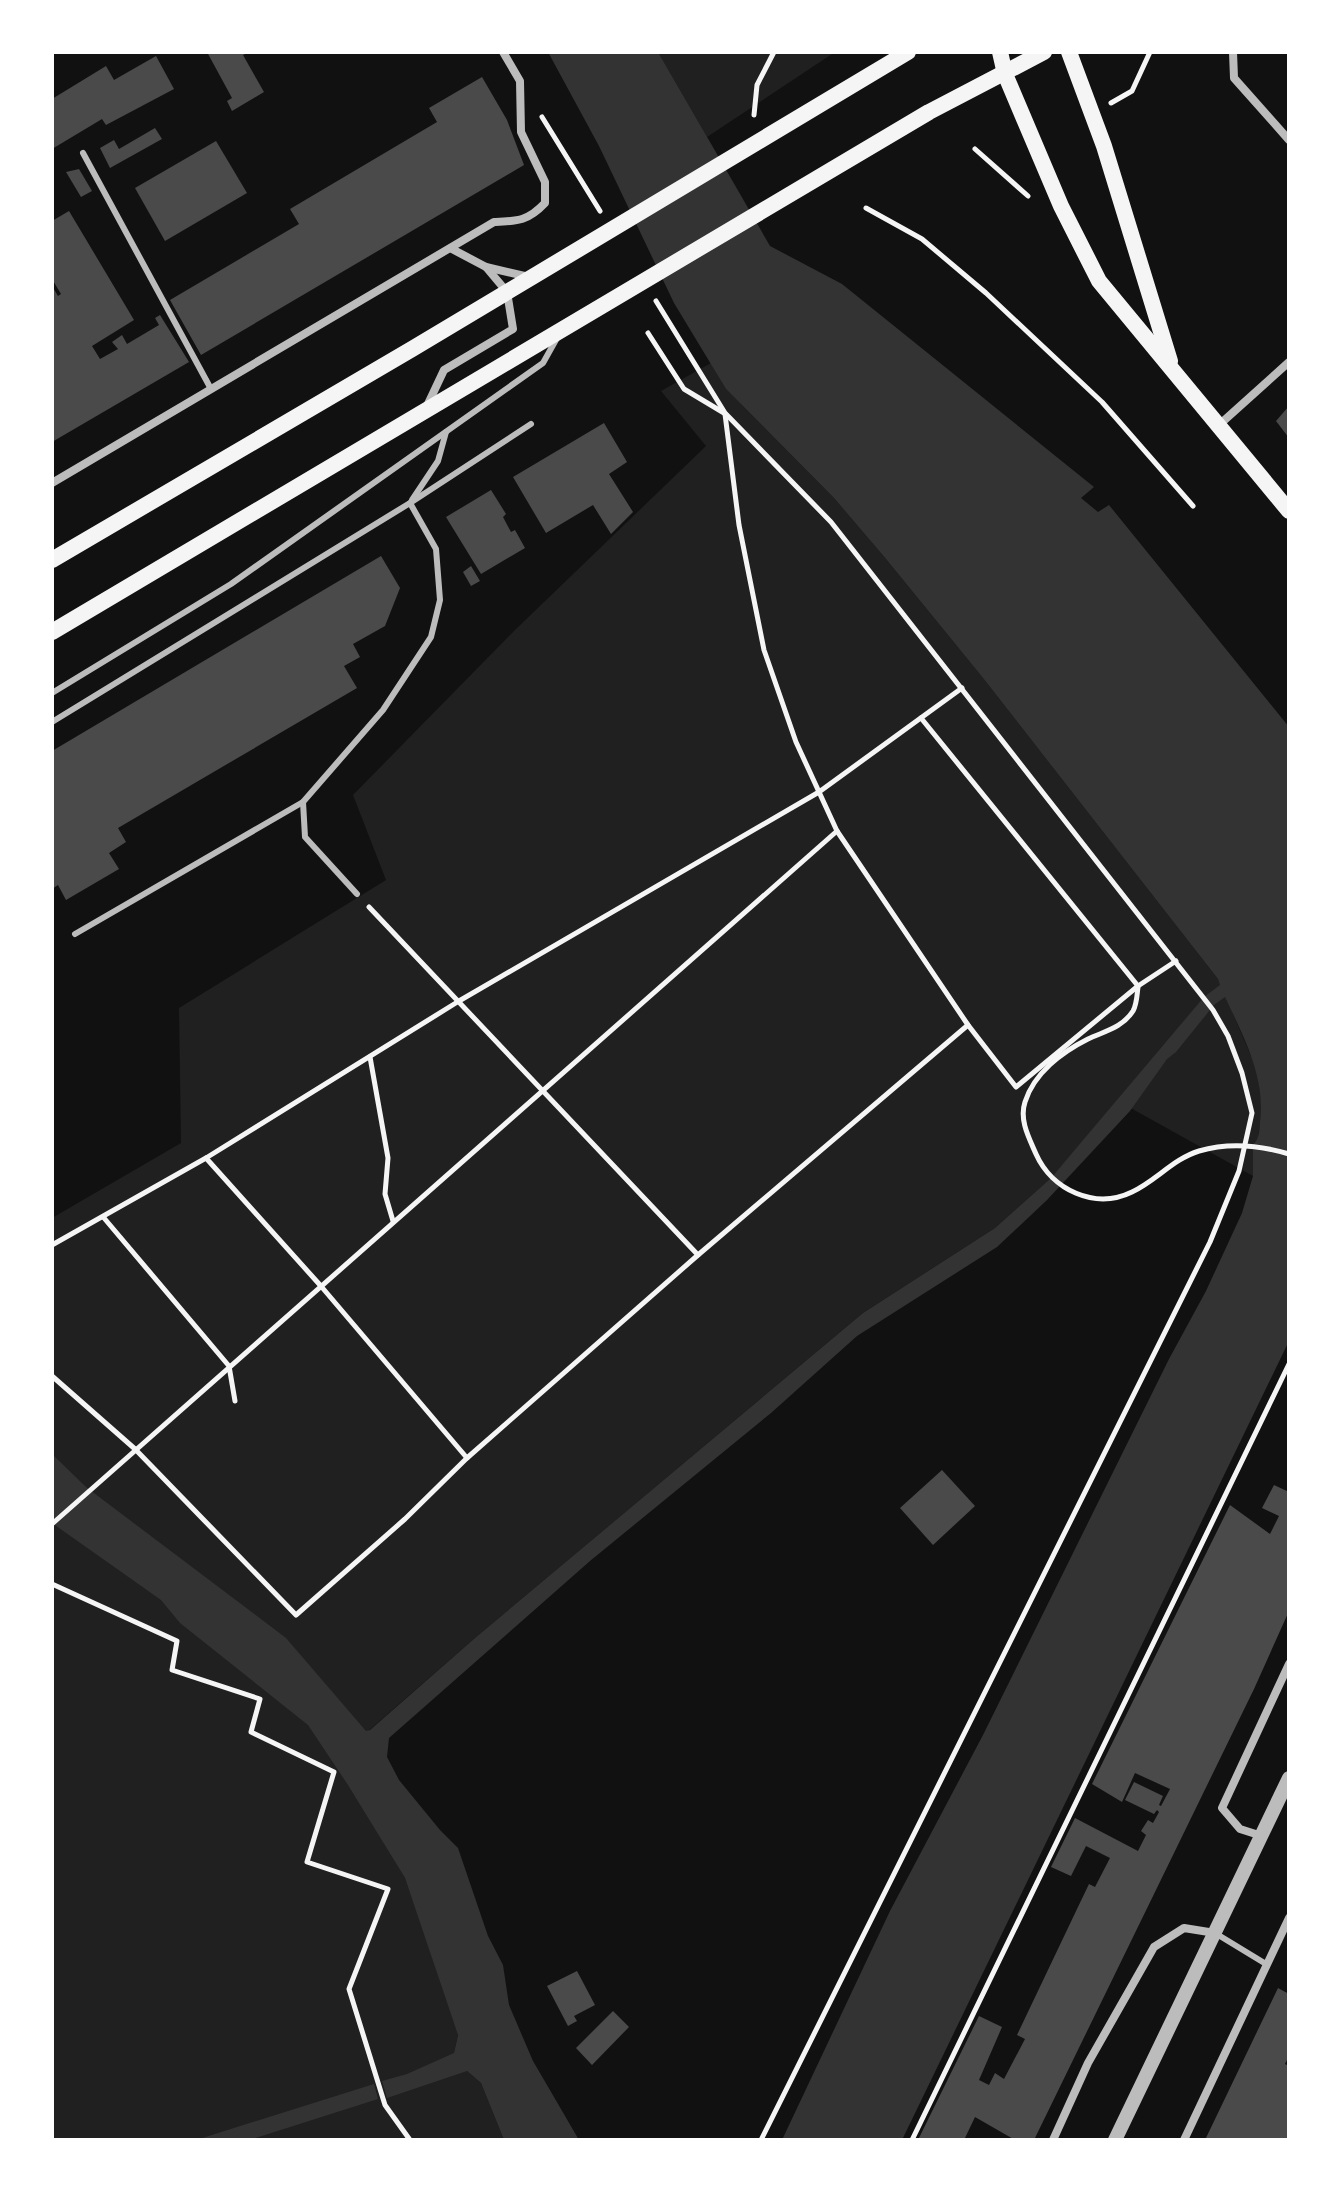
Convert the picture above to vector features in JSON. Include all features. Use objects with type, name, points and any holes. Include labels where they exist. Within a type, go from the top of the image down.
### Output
[{"type":"main road","points":[[52,560],[908,52]]},
{"type":"main road","points":[[1000,52],[1005,74],[1065,215],[1099,281],[1289,511]]},
{"type":"main road","points":[[52,632],[929,112],[1044,52]]},
{"type":"main road","points":[[1069,52],[1104,146],[1172,366]]},
{"type":"street","points":[[52,483],[494,222],[531,217],[545,203],[545,182],[521,132],[520,81],[503,52]]},
{"type":"street","points":[[1233,52],[1234,78],[1289,140]]},
{"type":"street","points":[[452,249],[486,267],[532,277]]},
{"type":"street","points":[[425,410],[444,370],[513,329],[507,292],[486,267]]},
{"type":"street","points":[[1219,425],[1289,362]]},
{"type":"street","points":[[1262,1836],[1240,1829],[1222,1808],[1289,1664]]},
{"type":"street","points":[[1115,2140],[1289,1778]]},
{"type":"street","points":[[1184,2140],[1289,1918]]},
{"type":"street","points":[[1053,2140],[1088,2063],[1154,1947],[1184,1928],[1215,1933]]},
{"type":"lane","points":[[83,153],[211,389]]},
{"type":"lane","points":[[52,693],[231,584],[543,363],[559,333]]},
{"type":"lane","points":[[52,722],[410,503],[531,424]]},
{"type":"lane","points":[[410,503],[438,461],[446,431]]},
{"type":"lane","points":[[75,934],[303,802],[383,710],[431,637],[440,600],[436,549],[410,503]]},
{"type":"lane","points":[[303,802],[305,837],[357,894]]},
{"type":"lane","points":[[1215,1933],[1266,1964]]},
{"type":"path","points":[[753,121],[757,85],[774,52]]},
{"type":"path","points":[[1132,91],[1150,52]]},
{"type":"path","points":[[975,149],[1022,192],[1065,215]]},
{"type":"path","points":[[866,208],[922,239],[986,293],[1102,402],[1193,506]]},
{"type":"path","points":[[648,333],[684,389],[725,413],[831,522],[1176,961],[1213,1010],[1228,1036],[1252,1113],[1239,1171],[1210,1242],[761,2140]]},
{"type":"path","points":[[725,413],[739,525],[764,650],[796,742],[837,831],[968,1025],[1016,1087],[1138,986],[1176,961]]},
{"type":"path","points":[[52,1245],[206,1158],[459,1001],[819,792],[962,688]]},
{"type":"path","points":[[921,718],[1138,986],[1134,1009],[1119,1027],[1061,1053],[1042,1074],[1025,1102],[1022,1117],[1026,1132],[1039,1161],[1060,1186],[1085,1198],[1115,1198],[1131,1193],[1169,1165],[1197,1152],[1225,1146],[1253,1145],[1289,1154]]},
{"type":"path","points":[[52,1524],[837,831]]},
{"type":"path","points":[[357,894],[698,1255]]},
{"type":"path","points":[[52,1376],[135,1449],[296,1615],[405,1519],[467,1458],[698,1255],[968,1025]]},
{"type":"path","points":[[370,1056],[388,1158],[385,1194],[393,1221]]},
{"type":"path","points":[[206,1158],[320,1285],[467,1458]]},
{"type":"path","points":[[104,1218],[229,1366],[235,1401]]},
{"type":"path","points":[[912,2140],[1289,1364]]},
{"type":"path","points":[[52,1584],[177,1641],[172,1670],[260,1699],[251,1732],[334,1772],[307,1862],[388,1889],[349,1989],[385,2105],[410,2140]]},
{"type":"shaded area","points":[[548,52],[658,52],[770,246],[842,284],[1094,487],[1081,498],[1098,512],[1109,505],[1289,727],[1289,1341],[902,2140],[782,2140],[890,1911],[983,1735],[1169,1359],[1206,1291],[1242,1213],[1253,1176],[1253,1145],[1259,1134],[1260,1089],[1252,1057],[1225,997],[1214,1005],[1167,1059],[1130,1111],[1047,1200],[997,1247],[857,1336],[771,1413],[590,1561],[389,1738],[387,1757],[399,1780],[458,1848],[488,1936],[503,1965],[509,2005],[533,2061],[579,2140],[504,2140],[481,2083],[467,2071],[387,2098],[382,2081],[407,2074],[454,2053],[458,2035],[405,1878],[308,1725],[180,1623],[161,1600],[52,1523],[52,1454],[86,1487],[286,1638],[366,1731],[370,1730],[475,1638],[863,1313],[995,1228],[1051,1178],[1204,997],[1220,985],[983,678],[886,559],[834,498],[726,389],[674,303],[599,146]]},
{"type":"shaded area","points":[[658,52],[835,52],[707,137]]},
{"type":"shaded area","points":[[711,363],[726,389],[834,498],[886,559],[1218,979],[1257,1070],[1262,1106],[1258,1140],[1253,1145],[1253,1176],[1118,1101],[1051,1178],[995,1228],[863,1313],[367,1732],[384,1843],[405,1878],[458,2034],[454,2053],[481,2083],[504,2140],[52,2140],[52,1218],[181,1143],[179,1008],[386,880],[353,795],[514,631],[706,446],[661,391]]},
{"type":"shaded area","points":[[374,2084],[378,2099],[249,2140],[196,2140]]},
{"type":"building","points":[[207,52],[249,52],[243,55],[264,92],[232,111],[227,101],[232,98]]},
{"type":"building","points":[[156,56],[174,89],[106,125],[102,119],[52,149],[52,99],[106,66],[114,80]]},
{"type":"building","points":[[482,77],[507,120],[524,165],[201,355],[170,300],[299,224],[290,209],[437,122],[429,108]]},
{"type":"building","points":[[155,128],[162,139],[110,168],[100,148],[114,140],[119,149]]},
{"type":"building","points":[[216,141],[247,193],[165,241],[135,188]]},
{"type":"building","points":[[79,169],[92,191],[81,197],[66,172]]},
{"type":"building","points":[[69,211],[134,320],[92,346],[100,359],[118,349],[112,342],[122,335],[127,344],[159,325],[155,318],[160,315],[189,362],[52,442],[52,286],[58,296],[61,294],[52,279],[52,221]]},
{"type":"building","points":[[1289,406],[1289,438],[1276,421]]},
{"type":"building","points":[[604,423],[627,462],[609,474],[633,512],[611,534],[593,505],[546,533],[513,477]]},
{"type":"building","points":[[491,490],[506,514],[503,517],[511,532],[515,530],[525,548],[481,574],[446,517]]},
{"type":"building","points":[[381,556],[400,588],[385,626],[353,644],[360,657],[344,666],[357,688],[118,828],[126,842],[109,853],[119,869],[66,900],[58,885],[52,889],[52,751]]},
{"type":"building","points":[[471,566],[480,581],[471,586],[463,572]]},
{"type":"building","points":[[942,1470],[975,1506],[933,1545],[900,1508]]},
{"type":"building","points":[[1274,1485],[1289,1492],[1289,1611],[1034,2140],[1015,2140],[975,2117],[965,2138],[969,2140],[918,2140],[979,2016],[1002,2027],[979,2080],[989,2085],[995,2073],[1004,2079],[1025,2039],[1017,2035],[1089,1884],[1095,1887],[1110,1858],[1086,1846],[1071,1876],[1051,1867],[1075,1818],[1138,1851],[1146,1835],[1141,1831],[1148,1820],[1153,1823],[1159,1812],[1157,1810],[1154,1814],[1125,1800],[1134,1782],[1163,1796],[1161,1806],[1170,1789],[1135,1773],[1122,1802],[1092,1784],[1230,1505],[1270,1534],[1279,1516],[1262,1508]]},
{"type":"building","points":[[577,1971],[595,2005],[574,2016],[577,2021],[568,2026],[547,1986]]},
{"type":"building","points":[[1278,1988],[1289,1994],[1289,2056],[1285,2064],[1289,2066],[1289,2136],[1287,2140],[1205,2140]]},
{"type":"building","points":[[613,2011],[629,2027],[592,2065],[576,2048]]}]
